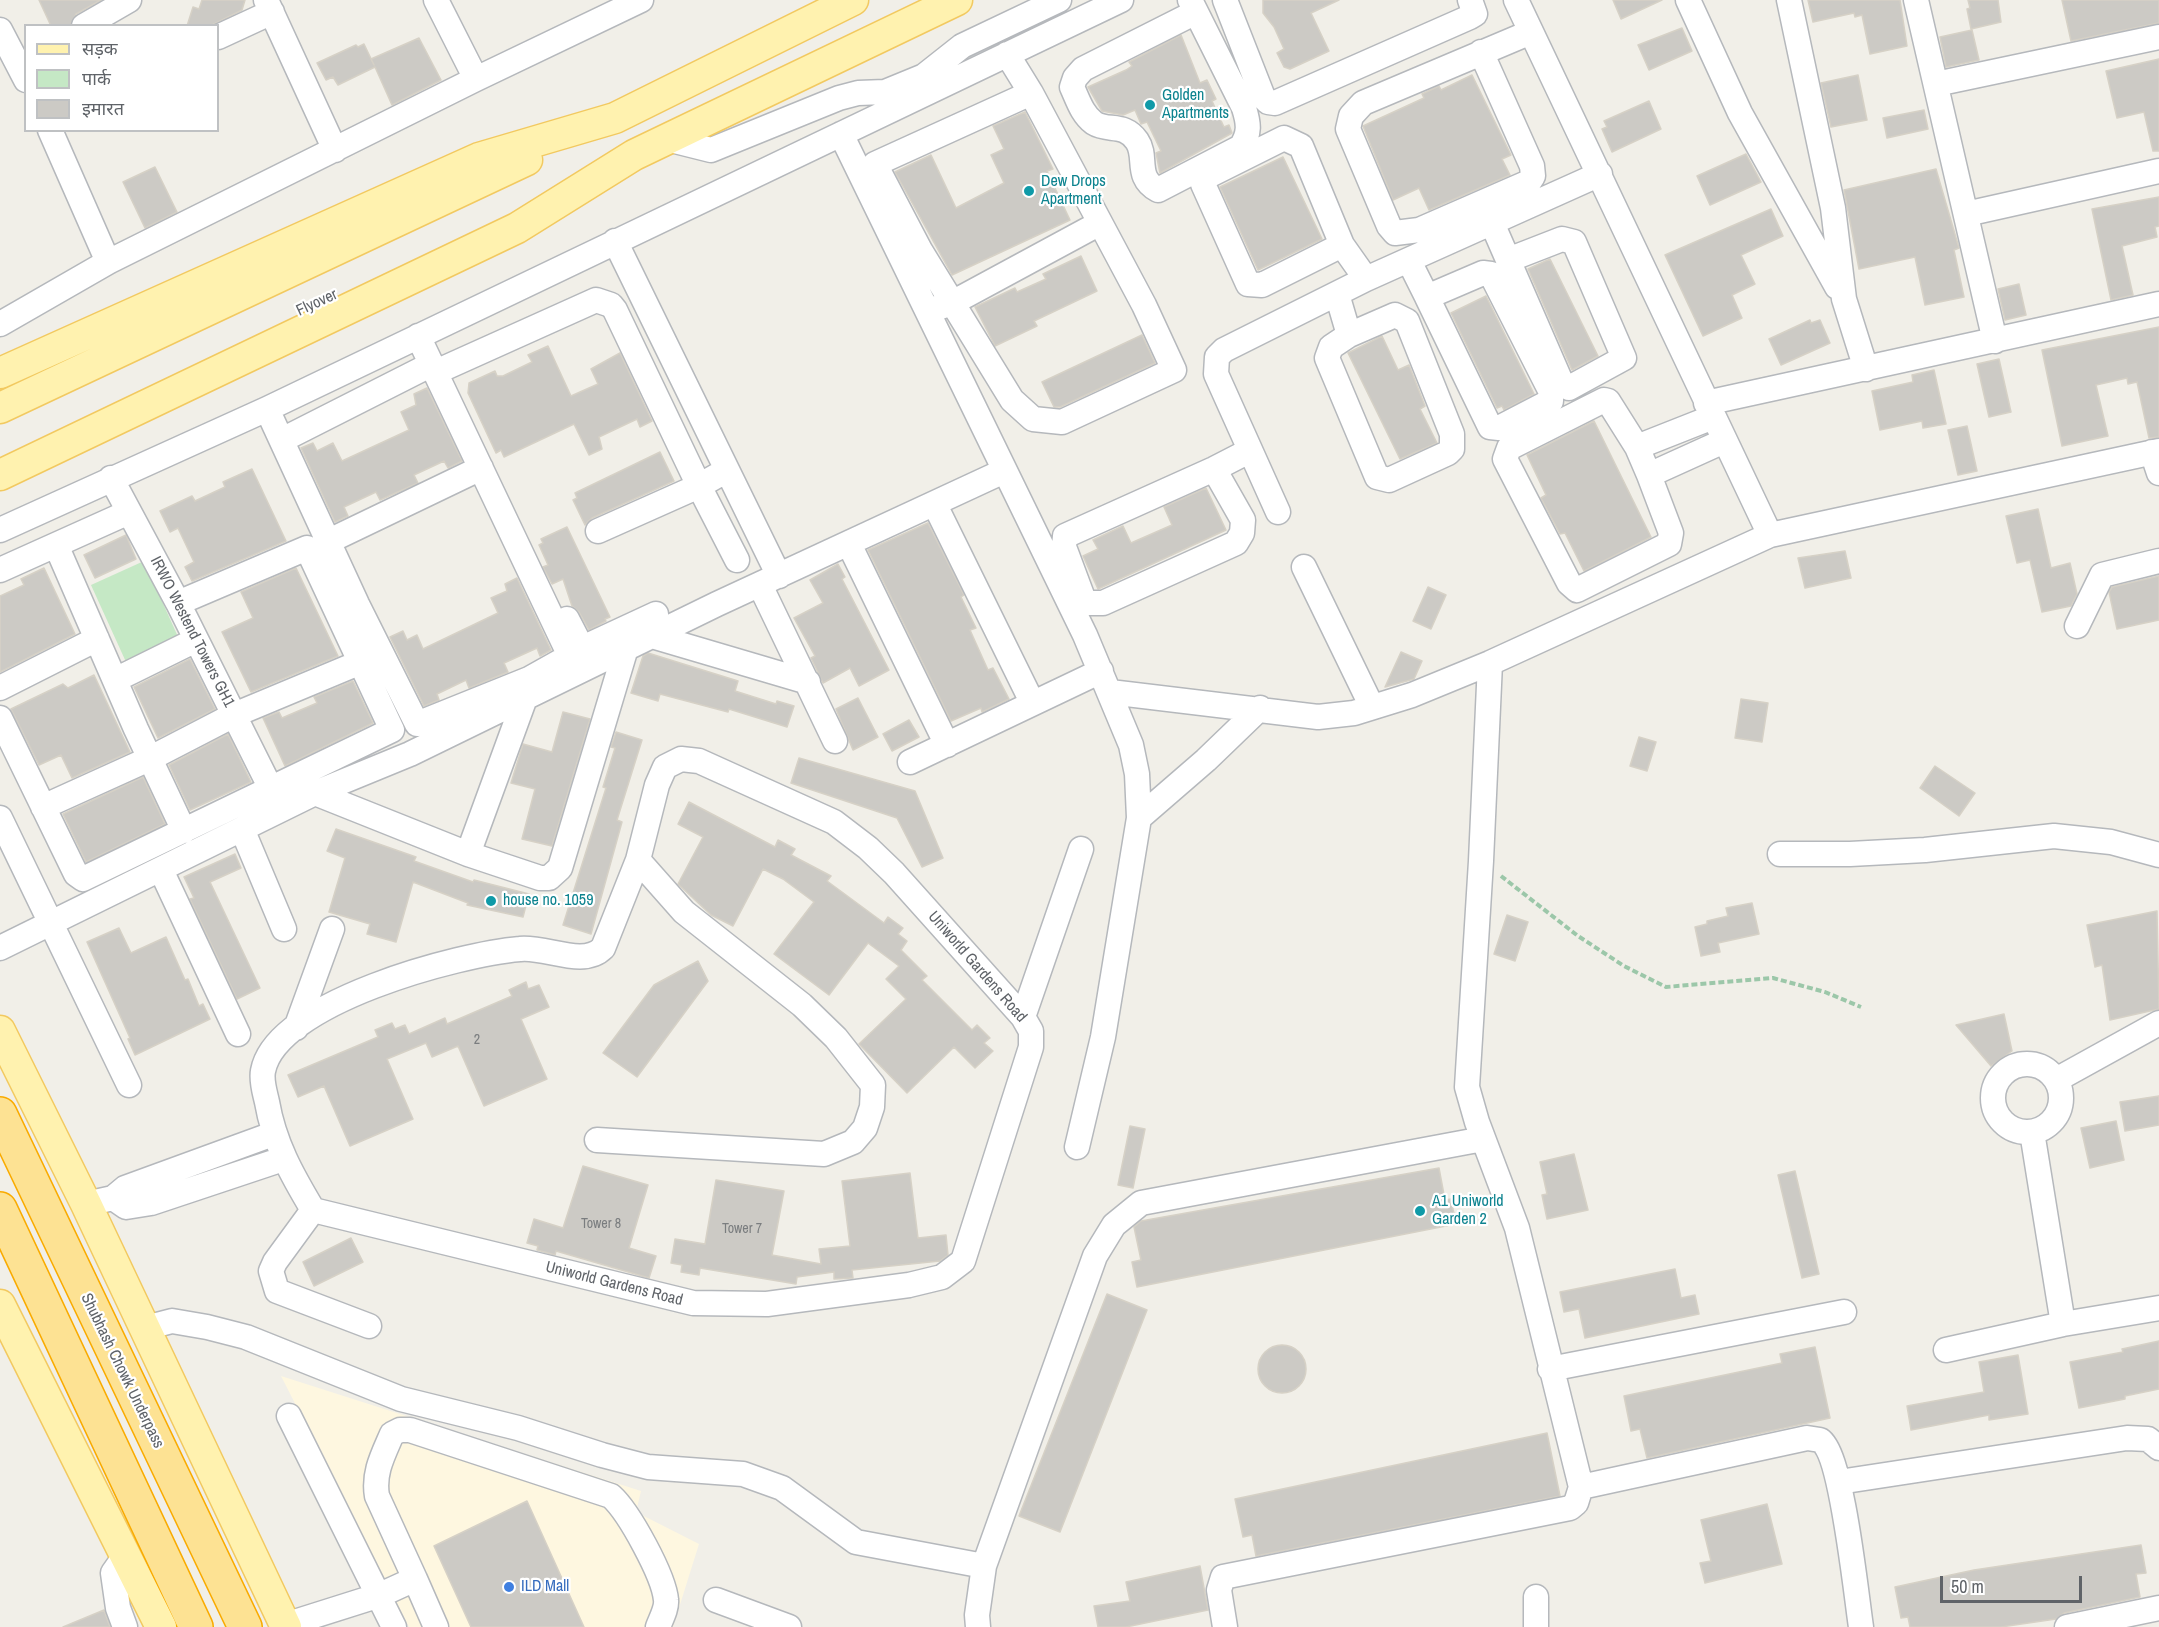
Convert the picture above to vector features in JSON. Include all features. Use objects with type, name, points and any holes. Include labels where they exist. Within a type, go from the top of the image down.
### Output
[{"type":"highway","name":"Shubhash Chowk Underpass","points":[[0,1114],[245,1627]]},
{"type":"highway","points":[[0,1209],[196,1627]]},
{"type":"main road","points":[[0,408],[615,118],[853,0]]},
{"type":"main road","points":[[0,475],[517,228],[634,155],[957,0]]},
{"type":"main road","points":[[2,366],[479,158],[615,118]]},
{"type":"main road","name":"Flyover","points":[[0,453],[634,155]]},
{"type":"main road","points":[[0,1030],[100,1201],[145,1328],[286,1626]]},
{"type":"main road","points":[[0,1305],[161,1627]]},
{"type":"street","points":[[87,24],[129,0]]},
{"type":"street","points":[[435,0],[476,79]]},
{"type":"street","points":[[0,324],[108,262],[476,79],[614,6],[641,0]]},
{"type":"street","points":[[0,530],[267,409],[615,240],[841,134],[924,76],[962,46],[1059,0]]},
{"type":"street","points":[[667,139],[711,150],[839,98],[858,93],[889,100],[1007,54],[1121,0]]},
{"type":"street","points":[[1226,0],[1263,97],[1268,102],[1275,103],[1470,17],[1475,14],[1470,0]]},
{"type":"street","points":[[1516,0],[1770,535]]},
{"type":"street","points":[[1688,0],[1740,113],[1844,299]]},
{"type":"street","points":[[1789,0],[1833,208],[1844,299],[1866,369]]},
{"type":"street","points":[[1916,0],[1995,340]]},
{"type":"street","points":[[219,36],[269,6],[335,150]]},
{"type":"street","points":[[1193,6],[1244,108],[1248,122],[1248,136],[1241,147],[1158,190],[1149,185],[1143,172],[1138,143],[1130,133],[1118,127],[1097,125],[1084,114],[1072,87],[1075,78],[1083,69],[1193,6]]},
{"type":"street","points":[[0,30],[23,68]]},
{"type":"street","points":[[1481,52],[1532,166],[1533,176],[1529,182],[1419,230],[1395,233],[1389,226],[1348,129],[1351,116],[1363,103],[1481,52],[1531,32]]},
{"type":"street","points":[[1936,84],[2159,37]]},
{"type":"street","points":[[1007,54],[1031,93],[1144,305],[1174,370],[1062,422],[1034,419],[1012,400],[920,250],[875,164],[1031,93]]},
{"type":"street","points":[[51,132],[108,262]]},
{"type":"street","points":[[841,134],[1106,681],[1131,745],[1137,774],[1139,818],[1103,1037],[1077,1147]]},
{"type":"street","points":[[1341,245],[1262,285],[1248,284],[1203,184],[1208,176],[1284,138],[1295,141],[1301,146],[1341,245],[1366,279]]},
{"type":"street","points":[[1966,214],[2159,171]]},
{"type":"street","points":[[1278,513],[1216,374],[1217,357],[1224,350],[1366,279],[1600,174]]},
{"type":"street","points":[[928,312],[952,303],[1100,223]]},
{"type":"street","points":[[1492,223],[1508,260],[1565,387],[1569,388],[1624,358],[1574,242],[1562,239],[1508,260]]},
{"type":"street","points":[[615,240],[727,470],[808,682],[835,741]]},
{"type":"street","points":[[1409,261],[1490,426],[1499,428],[1551,401],[1551,392],[1491,274],[1483,273],[1427,297]]},
{"type":"street","points":[[1337,294],[1349,335]]},
{"type":"street","points":[[282,440],[440,365],[596,300],[604,301],[615,310],[737,560]]},
{"type":"street","points":[[1637,447],[1709,410],[1866,369],[2159,304]]},
{"type":"street","points":[[1395,315],[1407,321],[1452,434],[1452,449],[1448,453],[1389,480],[1377,477],[1327,358],[1331,347],[1349,335],[1395,315]]},
{"type":"street","points":[[424,333],[581,646],[654,625],[770,581],[1004,471]]},
{"type":"street","points":[[267,409],[357,604],[417,724],[529,679],[570,656],[481,468],[440,365]]},
{"type":"street","points":[[1604,400],[1608,401],[1637,447],[1649,475],[1671,533],[1669,544],[1577,590],[1572,588],[1505,459],[1509,448],[1604,400]]},
{"type":"street","points":[[1649,475],[1724,441]]},
{"type":"street","points":[[1215,469],[1243,520],[1242,533],[1236,543],[1103,603],[1088,603],[1083,598],[1064,547],[1065,536],[1215,469],[1249,451]]},
{"type":"street","points":[[910,762],[947,746],[1032,702],[1106,681],[1318,717],[1354,713],[1412,695],[1490,663],[1770,535],[2156,459]]},
{"type":"street","points":[[329,541],[481,468]]},
{"type":"street","points":[[598,531],[699,486],[727,470]]},
{"type":"street","name":"IRWO Westend Towers GH1","points":[[111,478],[178,603],[270,788]]},
{"type":"street","points":[[934,505],[1032,702]]},
{"type":"street","points":[[0,570],[129,512]]},
{"type":"street","points":[[849,544],[947,746]]},
{"type":"street","points":[[56,545],[149,759],[184,831]]},
{"type":"street","points":[[0,718],[76,874],[83,879],[392,730],[307,548],[178,603]]},
{"type":"street","points":[[2077,626],[2102,575],[2159,561]]},
{"type":"street","points":[[1304,567],[1371,707]]},
{"type":"street","points":[[0,948],[48,922],[161,870],[315,793],[410,754],[586,671],[626,648],[654,625]]},
{"type":"street","points":[[654,625],[808,682]]},
{"type":"street","points":[[0,688],[97,639]]},
{"type":"street","points":[[115,680],[196,640]]},
{"type":"street","points":[[315,793],[468,854],[540,878],[556,874],[560,868],[626,648]]},
{"type":"street","points":[[43,807],[149,759],[234,715],[361,662]]},
{"type":"street","points":[[1225,1627],[1219,1590],[1223,1576],[1570,1508],[1576,1503],[1581,1487],[1517,1228],[1483,1139],[1467,1088],[1482,861],[1490,663]]},
{"type":"street","points":[[468,854],[525,698]]},
{"type":"street","points":[[1139,818],[1206,760],[1260,708]]},
{"type":"street","name":"Uniworld Gardens Road","points":[[681,759],[699,761],[834,822],[868,848],[894,873],[1023,1017],[1031,1031],[1031,1047],[963,1261],[942,1277],[909,1285],[767,1304],[693,1303],[313,1210],[283,1159],[273,1134],[263,1071],[279,1041],[334,1004],[392,978],[490,952],[537,948],[580,957],[595,956],[603,948],[638,860],[657,785],[665,767],[681,759]]},
{"type":"street","points":[[0,818],[48,922],[129,1085]]},
{"type":"street","points":[[242,829],[284,929]]},
{"type":"street","points":[[1780,854],[1850,854],[1925,850],[2054,836],[2111,842],[2159,855]]},
{"type":"street","points":[[1023,1017],[1081,849]]},
{"type":"street","points":[[597,1140],[824,1154],[853,1142],[865,1128],[872,1107],[873,1085],[836,1038],[802,1005],[684,912],[638,860]]},
{"type":"street","points":[[161,870],[238,1034]]},
{"type":"street","points":[[296,1028],[332,929]]},
{"type":"street","points":[[2056,1080],[2159,1023]]},
{"type":"street","points":[[2021,1064],[2041,1067],[2056,1080],[2061,1102],[2057,1115],[2046,1127],[2032,1132],[2012,1129],[1997,1116],[1992,1099],[1996,1083],[2004,1072],[2021,1064]]},
{"type":"street","points":[[2032,1132],[2063,1324]]},
{"type":"street","points":[[100,1201],[125,1188],[273,1134]]},
{"type":"street","points":[[978,1627],[977,1615],[984,1566],[1095,1256],[1114,1225],[1141,1203],[1483,1139]]},
{"type":"street","points":[[100,1201],[126,1207],[151,1203],[283,1159]]},
{"type":"street","points":[[313,1210],[275,1262],[271,1271],[276,1291],[369,1326]]},
{"type":"street","points":[[1946,1350],[2063,1324],[2159,1308]]},
{"type":"street","points":[[1550,1369],[1844,1312]]},
{"type":"street","points":[[145,1328],[172,1321],[246,1337],[401,1399],[518,1428],[648,1467],[743,1474],[782,1488],[856,1542],[984,1566]]},
{"type":"street","points":[[290,1416],[394,1627]]},
{"type":"street","points":[[436,1627],[377,1496],[375,1475],[392,1434],[400,1430],[410,1430],[611,1496],[628,1516],[663,1585],[667,1603],[658,1627]]},
{"type":"street","points":[[1581,1487],[1808,1438],[1826,1444],[1839,1482],[1861,1627]]},
{"type":"street","points":[[1839,1482],[2127,1438],[2148,1439],[2159,1448]]},
{"type":"street","points":[[124,1556],[113,1573],[118,1608],[125,1627]]},
{"type":"street","points":[[286,1626],[380,1595],[415,1579]]},
{"type":"street","points":[[1536,1597],[1536,1627]]},
{"type":"street","points":[[716,1600],[789,1627]]},
{"type":"street","points":[[2067,1627],[2159,1608]]},
{"type":"path","points":[[1482,861],[1578,936],[1624,966],[1666,987],[1773,978],[1825,992],[1861,1007]]},
{"type":"shaded area","points":[[281,1376],[641,1491],[636,1512],[699,1544],[673,1627],[409,1627]]},
{"type":"green space","points":[[144,561],[179,639],[126,662],[91,585]]},
{"type":"building","points":[[39,0],[101,0],[76,14],[71,24],[50,24]]},
{"type":"building","points":[[202,0],[245,0],[242,10],[214,24],[188,24],[193,7],[199,9]]},
{"type":"building","points":[[1263,0],[1339,0],[1311,13],[1329,51],[1290,69],[1284,67],[1277,53],[1284,49],[1274,27],[1263,13]]},
{"type":"building","points":[[1613,0],[1662,0],[1621,19]]},
{"type":"building","points":[[1808,0],[1900,0],[1907,46],[1870,54],[1862,15],[1855,17],[1854,13],[1813,22]]},
{"type":"building","points":[[1968,0],[1998,0],[2001,22],[1971,29],[1967,9],[1970,8]]},
{"type":"building","points":[[2062,0],[2159,0],[2159,23],[2071,41]]},
{"type":"building","points":[[1682,28],[1692,51],[1649,70],[1638,45]]},
{"type":"building","points":[[1972,30],[1979,60],[1946,67],[1940,37]]},
{"type":"building","name":"Golden Apartments","points":[[1181,35],[1200,83],[1207,80],[1216,99],[1212,101],[1224,127],[1229,125],[1232,133],[1160,173],[1156,153],[1161,151],[1147,122],[1141,124],[1135,110],[1123,115],[1102,111],[1088,87],[1126,70],[1132,66],[1129,62]]},
{"type":"building","points":[[419,38],[441,80],[392,105],[375,67],[338,85],[333,77],[326,80],[317,63],[356,45],[358,47],[364,44],[371,59]]},
{"type":"building","points":[[2159,59],[2159,151],[2153,151],[2144,112],[2117,118],[2106,71]]},
{"type":"building","points":[[1472,75],[1511,155],[1502,159],[1510,175],[1429,210],[1419,188],[1393,200],[1363,126],[1424,98],[1422,94],[1439,86],[1441,90]]},
{"type":"building","points":[[1858,75],[1867,120],[1831,127],[1821,83]]},
{"type":"building","points":[[1649,101],[1661,129],[1612,152],[1602,129],[1607,127],[1604,121]]},
{"type":"building","points":[[1924,110],[1928,129],[1887,138],[1883,118]]},
{"type":"building","name":"Dew Drops Apartment","points":[[1025,112],[1053,169],[1047,171],[1070,220],[952,275],[895,172],[931,155],[956,208],[1004,183],[991,155],[1004,149],[993,126]]},
{"type":"building","points":[[1746,154],[1761,182],[1710,205],[1697,176]]},
{"type":"building","points":[[1283,157],[1322,239],[1258,270],[1220,187]]},
{"type":"building","points":[[155,167],[177,212],[145,228],[123,182]]},
{"type":"building","points":[[1936,169],[1959,248],[1954,250],[1964,297],[1925,305],[1915,257],[1859,269],[1844,190]]},
{"type":"building","points":[[2159,197],[2159,226],[2155,227],[2157,237],[2122,246],[2133,295],[2111,300],[2092,209]]},
{"type":"building","points":[[1771,209],[1783,236],[1741,255],[1755,284],[1732,295],[1742,318],[1703,336],[1665,255]]},
{"type":"building","points":[[1081,256],[1097,291],[1034,321],[1037,326],[995,346],[975,307],[1015,288],[1017,292],[1046,279],[1043,274]]},
{"type":"building","points":[[1550,259],[1598,356],[1572,370],[1528,269]]},
{"type":"building","points":[[2019,284],[2026,315],[2005,320],[1998,289]]},
{"type":"building","points":[[1486,296],[1534,394],[1504,410],[1502,406],[1497,408],[1451,313]]},
{"type":"building","points":[[1810,320],[1811,323],[1820,320],[1830,343],[1781,365],[1769,339]]},
{"type":"building","points":[[2159,327],[2159,437],[2149,438],[2137,382],[2128,384],[2127,378],[2096,385],[2108,436],[2062,446],[2042,350]]},
{"type":"building","points":[[1142,335],[1155,363],[1060,407],[1054,407],[1042,382]]},
{"type":"building","points":[[1382,336],[1398,370],[1409,365],[1425,406],[1420,409],[1437,443],[1400,459],[1348,353]]},
{"type":"building","points":[[548,346],[571,396],[598,384],[591,369],[620,353],[652,421],[640,427],[637,419],[599,437],[602,449],[589,455],[574,424],[504,457],[501,450],[496,453],[468,393],[469,383],[495,371],[497,376],[503,376],[532,362],[528,355]]},
{"type":"building","points":[[1999,359],[2011,412],[1989,417],[1977,364]]},
{"type":"building","points":[[1934,370],[1946,424],[1923,428],[1922,421],[1880,430],[1872,391],[1913,382],[1912,375]]},
{"type":"building","points":[[427,388],[462,461],[448,468],[444,461],[414,475],[418,483],[380,500],[376,492],[344,507],[348,516],[335,522],[301,448],[313,443],[317,451],[333,443],[342,461],[409,430],[401,412],[416,405],[414,394]]},
{"type":"building","points":[[1594,421],[1651,537],[1584,571],[1565,533],[1560,534],[1541,498],[1546,495],[1527,455]]},
{"type":"building","points":[[1967,426],[1977,471],[1958,475],[1948,430]]},
{"type":"building","points":[[660,452],[674,481],[592,518],[585,525],[573,500],[577,498],[575,493]]},
{"type":"building","points":[[252,469],[286,541],[192,581],[185,567],[194,562],[178,528],[170,532],[160,511],[192,496],[195,501],[225,487],[223,482]]},
{"type":"building","points":[[1206,488],[1226,530],[1098,589],[1083,556],[1098,549],[1093,540],[1123,526],[1131,543],[1172,525],[1164,507]]},
{"type":"building","points":[[2038,509],[2051,568],[2070,563],[2077,594],[2071,606],[2042,612],[2030,560],[2017,563],[2006,516]]},
{"type":"building","points":[[928,523],[964,595],[961,597],[976,628],[970,630],[988,670],[993,668],[1009,699],[982,712],[981,708],[951,721],[868,550]]},
{"type":"building","points":[[567,527],[610,617],[589,630],[579,612],[572,606],[563,579],[552,584],[543,567],[548,565],[539,545],[543,543],[541,539]]},
{"type":"building","points":[[126,535],[136,559],[95,578],[84,555]]},
{"type":"building","points":[[1845,551],[1851,578],[1805,588],[1798,558]]},
{"type":"building","points":[[838,564],[845,577],[842,579],[889,670],[859,686],[850,668],[823,683],[811,658],[815,656],[794,618],[823,603],[810,580]]},
{"type":"building","points":[[44,568],[75,634],[0,672],[0,596],[24,585],[21,579]]},
{"type":"building","points":[[296,568],[338,656],[251,692],[222,632],[253,618],[241,592]]},
{"type":"building","points":[[2159,576],[2159,620],[2117,629],[2109,592],[2112,587]]},
{"type":"building","points":[[517,578],[551,650],[540,656],[537,648],[504,663],[508,672],[469,688],[466,680],[437,694],[439,700],[424,706],[390,637],[403,631],[407,640],[417,635],[423,649],[498,613],[491,598],[507,591],[505,584]]},
{"type":"building","points":[[1428,587],[1446,595],[1431,629],[1413,621]]},
{"type":"building","points":[[1401,652],[1422,661],[1414,679],[1385,687]]},
{"type":"building","points":[[648,653],[738,681],[735,691],[776,704],[777,701],[794,706],[787,727],[729,709],[728,712],[660,694],[658,701],[631,693],[643,656]]},
{"type":"building","points":[[190,659],[215,709],[158,738],[134,687]]},
{"type":"building","points":[[94,675],[130,752],[72,778],[61,755],[39,765],[11,709],[63,684],[68,688]]},
{"type":"building","points":[[353,681],[373,723],[285,766],[263,718],[279,712],[282,718],[317,703],[314,697]]},
{"type":"building","points":[[858,698],[878,737],[853,750],[836,709]]},
{"type":"building","points":[[1741,699],[1768,703],[1762,742],[1735,738]]},
{"type":"building","points":[[563,712],[590,719],[552,846],[522,839],[535,789],[511,783],[523,744],[552,752]]},
{"type":"building","points":[[909,720],[919,737],[892,751],[883,734]]},
{"type":"building","points":[[616,732],[642,740],[617,820],[622,822],[591,934],[563,925],[606,788],[603,787],[615,748],[611,747]]},
{"type":"building","points":[[228,734],[251,782],[190,810],[169,765]]},
{"type":"building","points":[[1639,737],[1656,742],[1647,771],[1630,766]]},
{"type":"building","points":[[799,758],[915,791],[943,858],[922,867],[897,818],[791,783]]},
{"type":"building","points":[[1935,766],[1975,793],[1959,816],[1920,788]]},
{"type":"building","points":[[143,777],[165,824],[86,862],[63,814]]},
{"type":"building","points":[[689,802],[775,847],[778,840],[795,849],[791,855],[831,876],[827,881],[884,923],[888,917],[903,928],[898,934],[907,941],[901,950],[927,976],[922,980],[972,1030],[977,1025],[990,1038],[984,1043],[993,1051],[975,1068],[954,1047],[907,1093],[859,1044],[906,999],[886,979],[899,966],[868,943],[829,995],[774,954],[814,902],[783,879],[763,869],[733,926],[711,915],[678,884],[703,837],[678,824]]},
{"type":"building","points":[[336,829],[416,857],[414,861],[473,882],[474,880],[529,894],[523,917],[467,905],[468,903],[413,882],[396,942],[367,934],[370,924],[329,912],[345,858],[327,851]]},
{"type":"building","points":[[235,854],[241,868],[210,882],[260,988],[237,999],[190,899],[194,898],[184,877]]},
{"type":"building","points":[[1752,903],[1759,934],[1718,943],[1720,952],[1701,956],[1695,927],[1707,924],[1707,921],[1728,916],[1726,908]]},
{"type":"building","points":[[2157,911],[2159,1009],[2110,1020],[2102,965],[2095,967],[2087,925]]},
{"type":"building","points":[[1507,915],[1528,922],[1515,961],[1494,954]]},
{"type":"building","points":[[119,928],[131,953],[166,937],[185,980],[188,979],[199,1006],[203,1004],[210,1019],[135,1055],[128,1039],[130,1038],[87,942]]},
{"type":"building","points":[[698,961],[708,981],[637,1077],[603,1053],[654,985]]},
{"type":"building","points":[[526,982],[528,989],[539,985],[549,1007],[521,1019],[547,1079],[484,1106],[458,1046],[432,1057],[426,1043],[387,1059],[413,1119],[350,1146],[324,1086],[298,1097],[288,1075],[378,1037],[375,1030],[392,1023],[395,1029],[405,1025],[409,1034],[445,1018],[447,1024],[512,996],[509,990]]},
{"type":"building","points":[[2004,1014],[2012,1051],[1991,1066],[1956,1025]]},
{"type":"building","points":[[2159,1096],[2159,1125],[2125,1131],[2120,1102]]},
{"type":"building","points":[[2116,1121],[2124,1160],[2090,1168],[2081,1128]]},
{"type":"building","points":[[1130,1126],[1145,1129],[1133,1188],[1118,1185]]},
{"type":"building","points":[[1574,1154],[1588,1210],[1547,1219],[1542,1195],[1547,1194],[1540,1162]]},
{"type":"building","points":[[583,1166],[648,1185],[629,1248],[656,1256],[649,1278],[556,1251],[555,1255],[537,1250],[538,1246],[527,1243],[534,1219],[563,1228]]},
{"type":"building","points":[[1439,1168],[1445,1200],[1451,1199],[1456,1224],[1137,1287],[1132,1262],[1141,1260],[1134,1227],[1141,1221]]},
{"type":"building","points":[[1795,1171],[1819,1274],[1802,1278],[1778,1175]]},
{"type":"building","points":[[910,1173],[918,1238],[946,1235],[948,1255],[940,1261],[852,1270],[853,1278],[834,1279],[834,1272],[797,1277],[796,1284],[700,1268],[699,1275],[681,1272],[682,1265],[671,1263],[675,1239],[705,1244],[716,1180],[784,1191],[772,1255],[821,1264],[819,1249],[850,1246],[842,1181]]},
{"type":"building","points":[[351,1238],[363,1262],[314,1286],[303,1262]]},
{"type":"building","points":[[1675,1269],[1681,1298],[1695,1295],[1699,1314],[1585,1338],[1579,1309],[1564,1312],[1560,1292]]},
{"type":"building","points":[[1107,1294],[1147,1310],[1060,1532],[1019,1516]]},
{"type":"building","points":[[2159,1341],[2159,1389],[2125,1396],[2125,1399],[2079,1408],[2070,1362],[2123,1352],[2122,1349]]},
{"type":"building","points":[[1282,1345],[1299,1352],[1306,1369],[1299,1386],[1282,1393],[1265,1386],[1258,1369],[1265,1352]]},
{"type":"building","points":[[1815,1347],[1830,1418],[1647,1458],[1640,1429],[1631,1431],[1624,1396],[1782,1363],[1780,1354]]},
{"type":"building","points":[[2018,1355],[2028,1414],[1989,1420],[1989,1415],[1911,1430],[1907,1406],[1984,1392],[1979,1362]]},
{"type":"building","points":[[1547,1433],[1560,1496],[1256,1556],[1252,1535],[1243,1537],[1235,1499]]},
{"type":"building","name":"ILD Mall","points":[[527,1501],[584,1627],[471,1627],[434,1546]]},
{"type":"building","points":[[1767,1504],[1782,1564],[1705,1583],[1700,1563],[1711,1561],[1701,1520]]},
{"type":"building","points":[[2141,1545],[2146,1573],[2136,1574],[2140,1597],[2064,1613],[2056,1619],[2001,1627],[1910,1627],[1908,1617],[1901,1618],[1895,1587],[1974,1570]]},
{"type":"building","points":[[1200,1566],[1208,1610],[1126,1627],[1098,1627],[1094,1606],[1130,1601],[1126,1582]]},
{"type":"building","points":[[104,1610],[110,1627],[63,1627]]},
{"type":"place","name":"Golden Apartments","points":[[1150,105]]},
{"type":"place","name":"Dew Drops Apartment","points":[[1029,191]]},
{"type":"place","name":"house no. 1059","points":[[491,901]]},
{"type":"place","name":"A1 Uniworld Garden 2","points":[[1420,1211]]},
{"type":"place","name":"ILD Mall","points":[[509,1587]]}]
